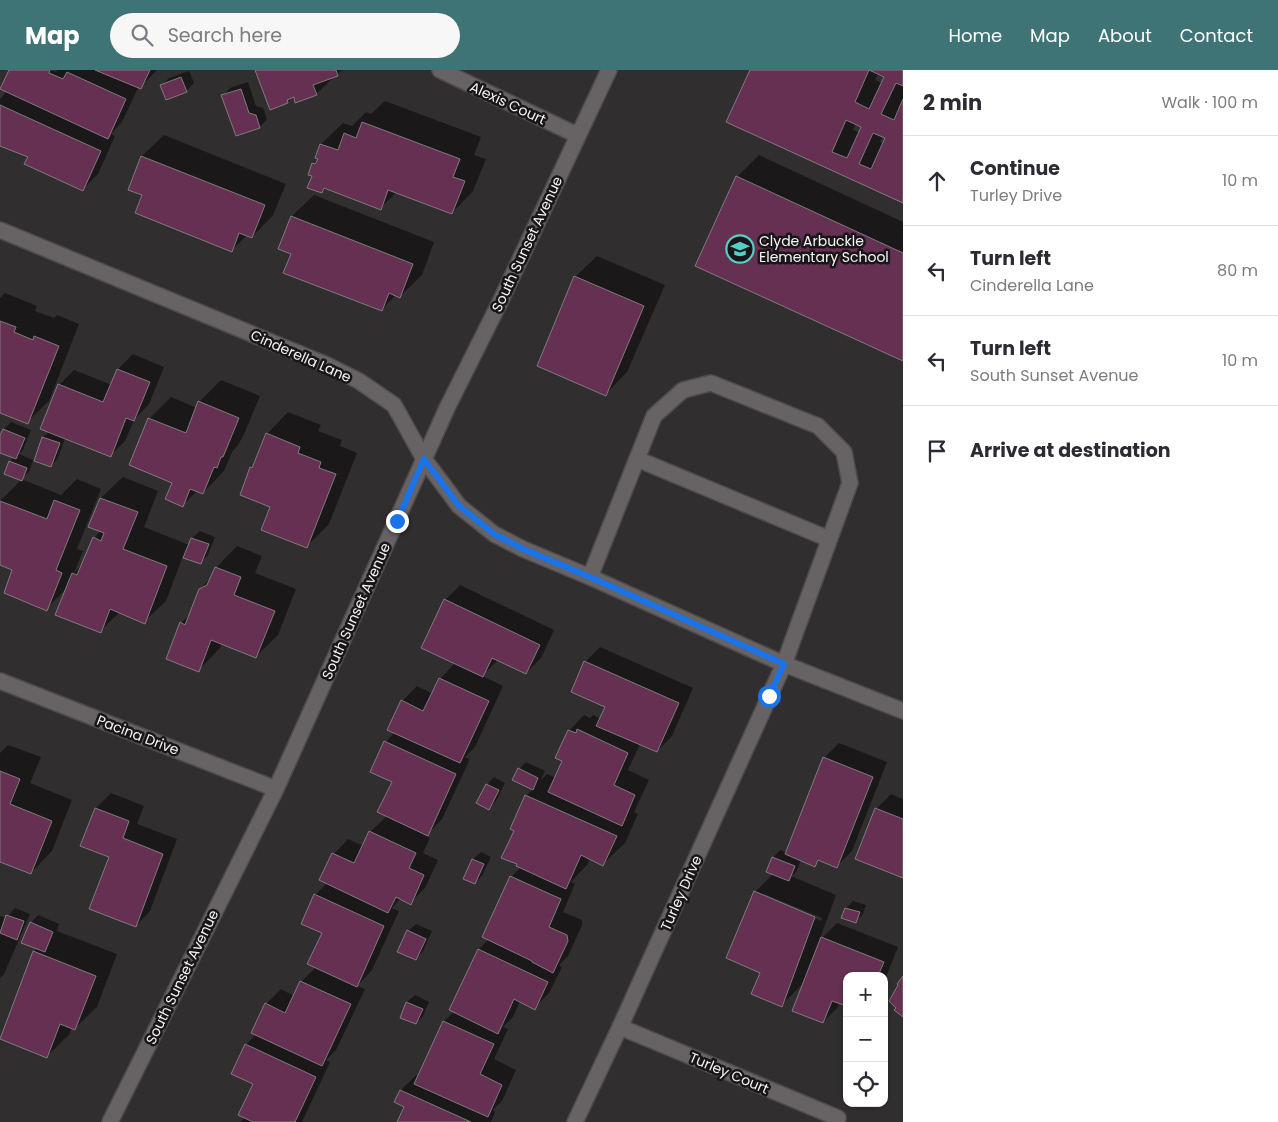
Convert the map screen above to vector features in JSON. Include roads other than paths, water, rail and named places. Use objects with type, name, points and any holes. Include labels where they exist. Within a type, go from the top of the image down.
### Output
[{"type":"street","name":"Alexis Court","points":[[440,70],[577,135]]},
{"type":"street","name":"South Sunset Avenue","points":[[110,1122],[276,789],[447,408],[501,300],[609,70]]},
{"type":"street","name":"Cinderella Lane","points":[[0,230],[327,365],[359,381],[394,405],[424,459],[459,506],[494,534],[523,549],[784,664],[903,711]]},
{"type":"street","name":"Turley Drive","points":[[575,1122],[784,664],[850,483],[844,452],[818,426],[711,383],[683,390],[654,416],[590,577]]},
{"type":"street","points":[[637,459],[829,539]]},
{"type":"street","name":"Pacina Drive","points":[[0,681],[276,789]]},
{"type":"street","name":"Turley Court","points":[[620,1027],[838,1118]]},
{"type":"place","name":"Clyde Arbuckle Elementary School","points":[[740,249]]}]
